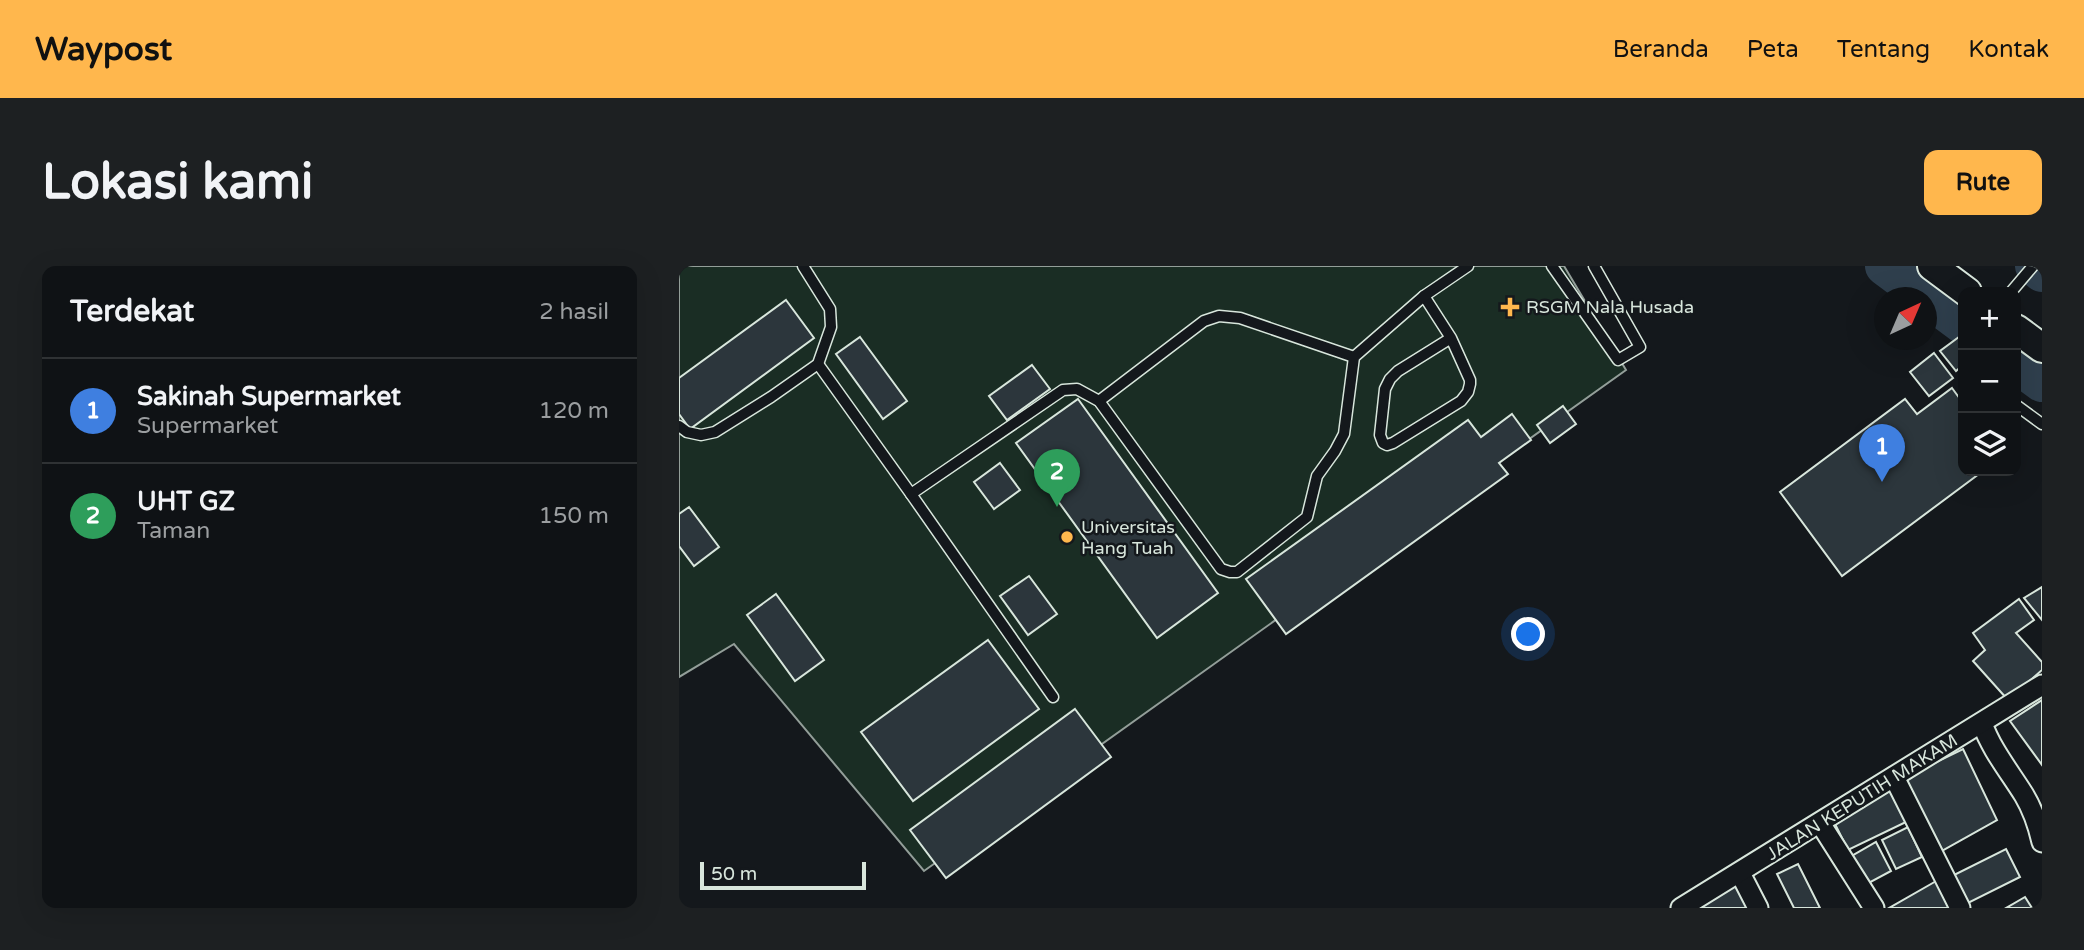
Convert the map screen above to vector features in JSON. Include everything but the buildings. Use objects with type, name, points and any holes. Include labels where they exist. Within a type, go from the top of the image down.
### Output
[{"type":"main road","points":[[1932,266],[1959,287]]},
{"type":"street","name":"JALAN KEPUTIH MAKAM","points":[[1681,908],[2042,685]]},
{"type":"street","points":[[1982,723],[1986,736],[2025,797],[2036,819],[2042,842]]},
{"type":"street","points":[[1894,777],[1960,908]]},
{"type":"street","points":[[1820,824],[1874,908]]},
{"type":"street","points":[[1740,873],[1758,908]]},
{"type":"lane","points":[[679,426],[687,432],[701,435],[715,432],[818,364],[831,327],[830,309],[803,266]]},
{"type":"lane","points":[[911,494],[1063,390],[1077,389],[1099,401],[1221,569],[1237,572],[1307,517],[1317,476],[1344,434],[1354,357],[1424,296],[1468,266]]},
{"type":"lane","points":[[1552,266],[1618,360],[1640,347],[1594,266]]},
{"type":"lane","points":[[2015,287],[2033,266]]},
{"type":"lane","points":[[1424,296],[1451,338],[1470,380],[1468,392],[1461,401],[1393,443],[1383,443],[1380,435],[1385,389],[1390,379],[1398,371],[1451,338]]},
{"type":"lane","points":[[1099,401],[1204,321],[1213,317],[1240,318],[1354,357]]},
{"type":"lane","points":[[818,364],[1053,697]]},
{"type":"lane","points":[[2021,409],[2042,424]]},
{"type":"green space","name":"Universitas Hang Tuah","points":[[679,266],[1564,266],[1626,370],[924,871],[734,644],[679,677]]},
{"type":"waterway","points":[[1885,266],[1958,320]]},
{"type":"waterway","points":[[2035,266],[2042,272]]},
{"type":"waterway","points":[[2021,367],[2042,382]]},
{"type":"place","name":"RSGM Nala Husada","points":[[1510,307]]},
{"type":"place","name":"Sakinah Supermarket","points":[[1882,482]]},
{"type":"place","name":"UHT GZ","points":[[1057,507]]},
{"type":"place","name":"Universitas Hang Tuah","points":[[1067,537]]}]
